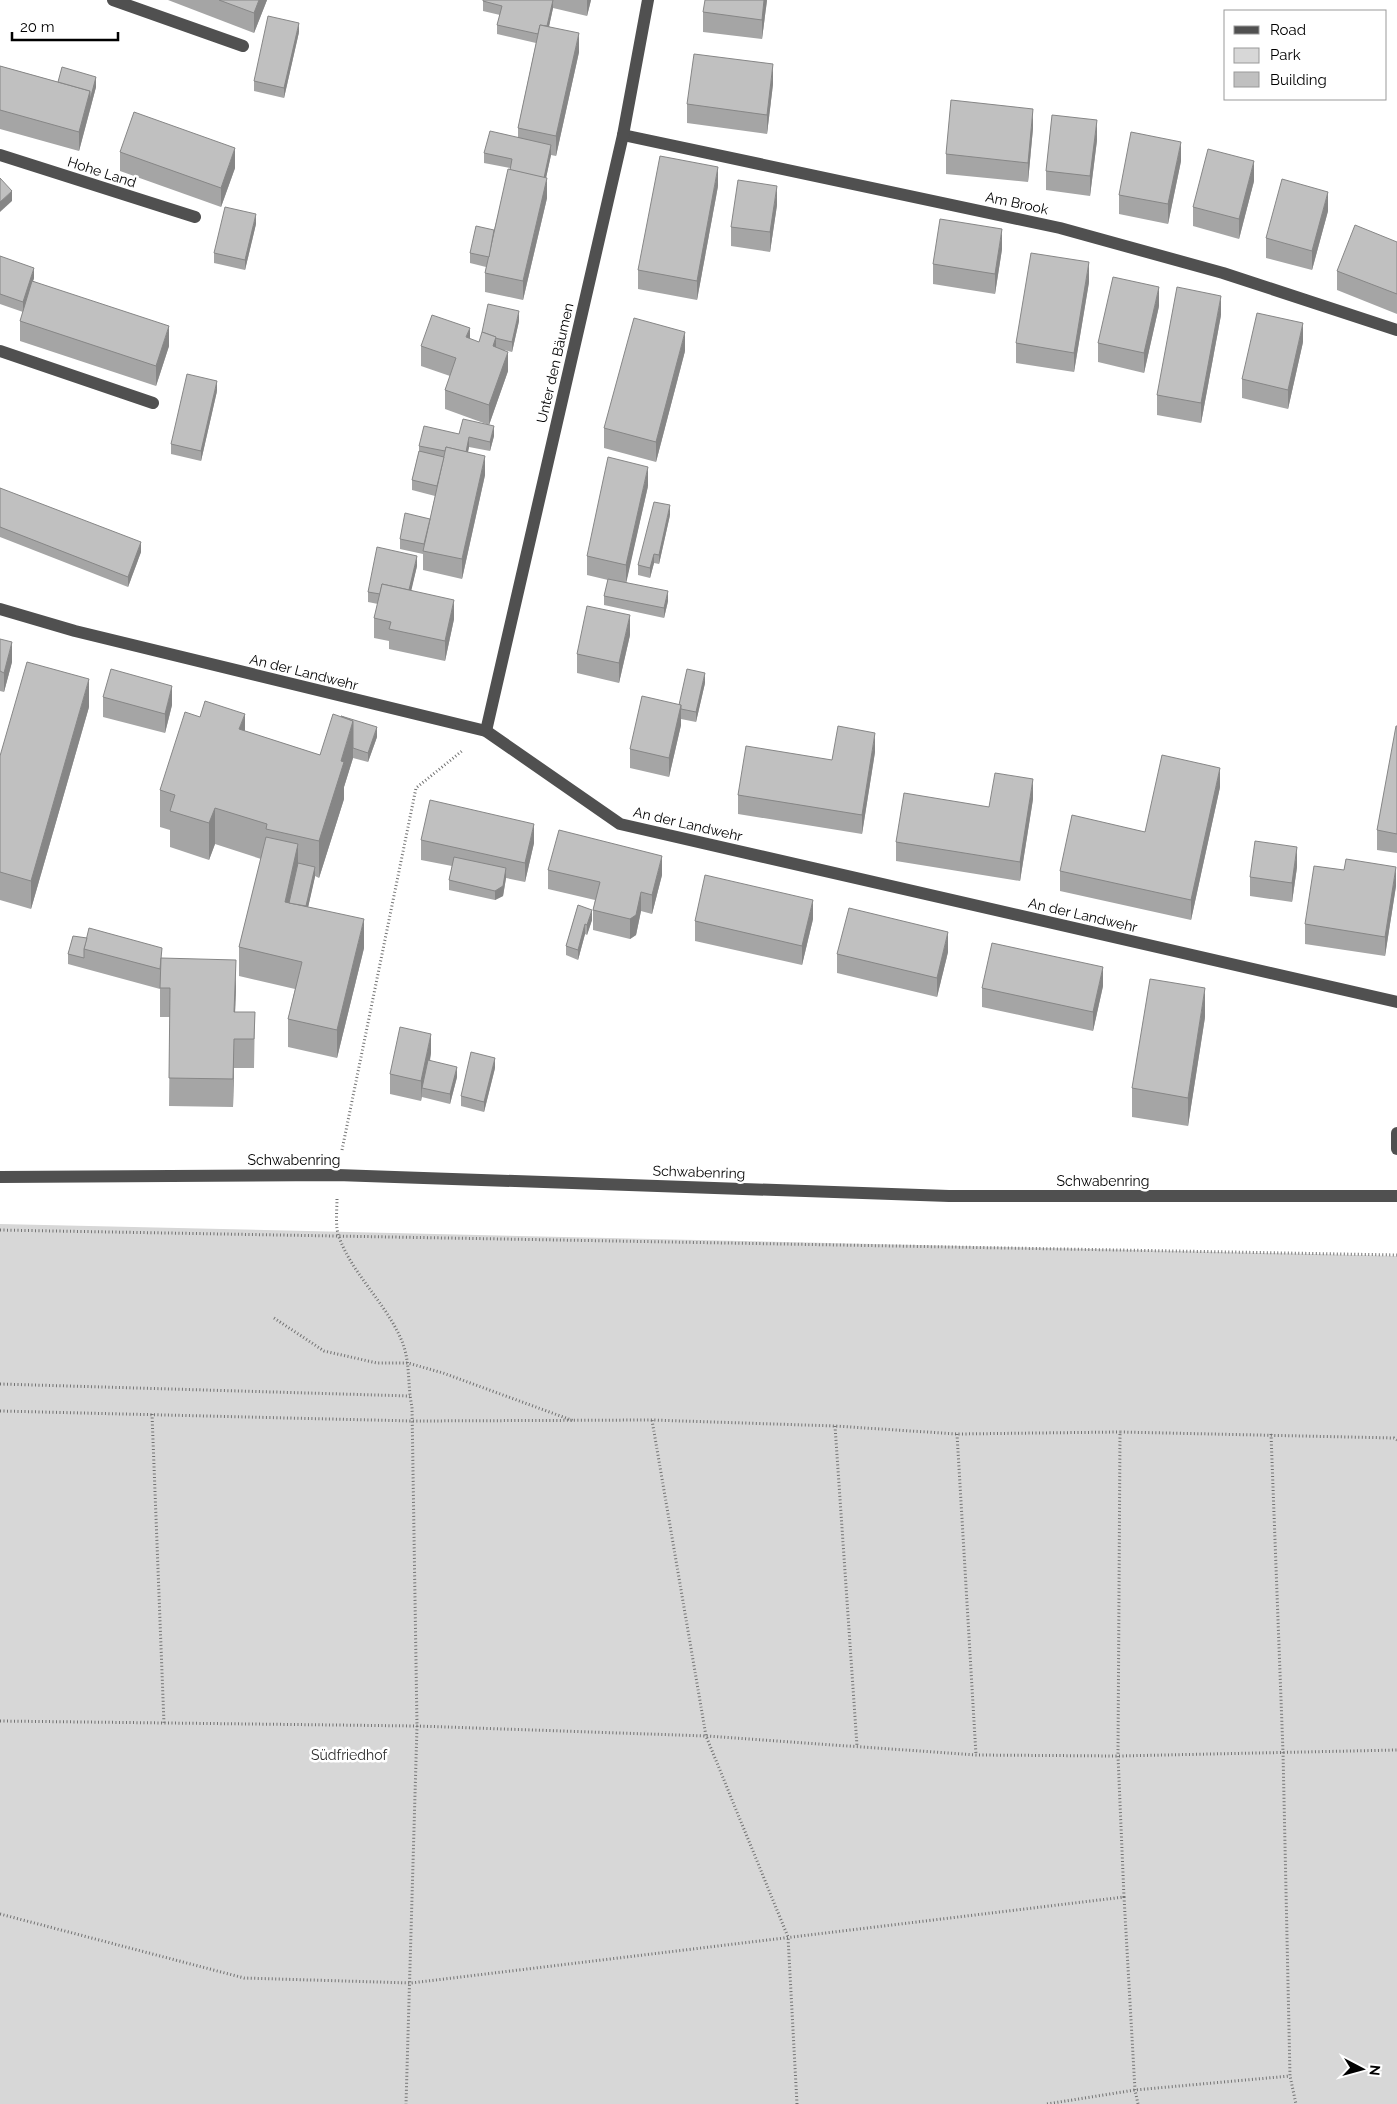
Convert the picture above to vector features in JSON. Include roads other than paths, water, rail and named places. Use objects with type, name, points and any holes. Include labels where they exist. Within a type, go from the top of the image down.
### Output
[{"type":"street","points":[[113,0],[243,46]]},
{"type":"street","name":"Unter den Bäumen","points":[[486,731],[623,135],[648,0]]},
{"type":"street","name":"Am Brook","points":[[623,135],[1060,228],[1223,273],[1397,330]]},
{"type":"street","name":"Hohe Land","points":[[0,155],[195,217]]},
{"type":"street","points":[[0,351],[153,403]]},
{"type":"street","name":"An der Landwehr","points":[[0,609],[75,631],[486,731],[620,824],[1397,1002]]},
{"type":"street","points":[[1397,1133],[1397,1149]]},
{"type":"street","name":"Schwabenring","points":[[0,1177],[337,1175],[949,1196],[1397,1196]]},
{"type":"park label","name":"Südfriedhof","points":[[349,1755]]}]
